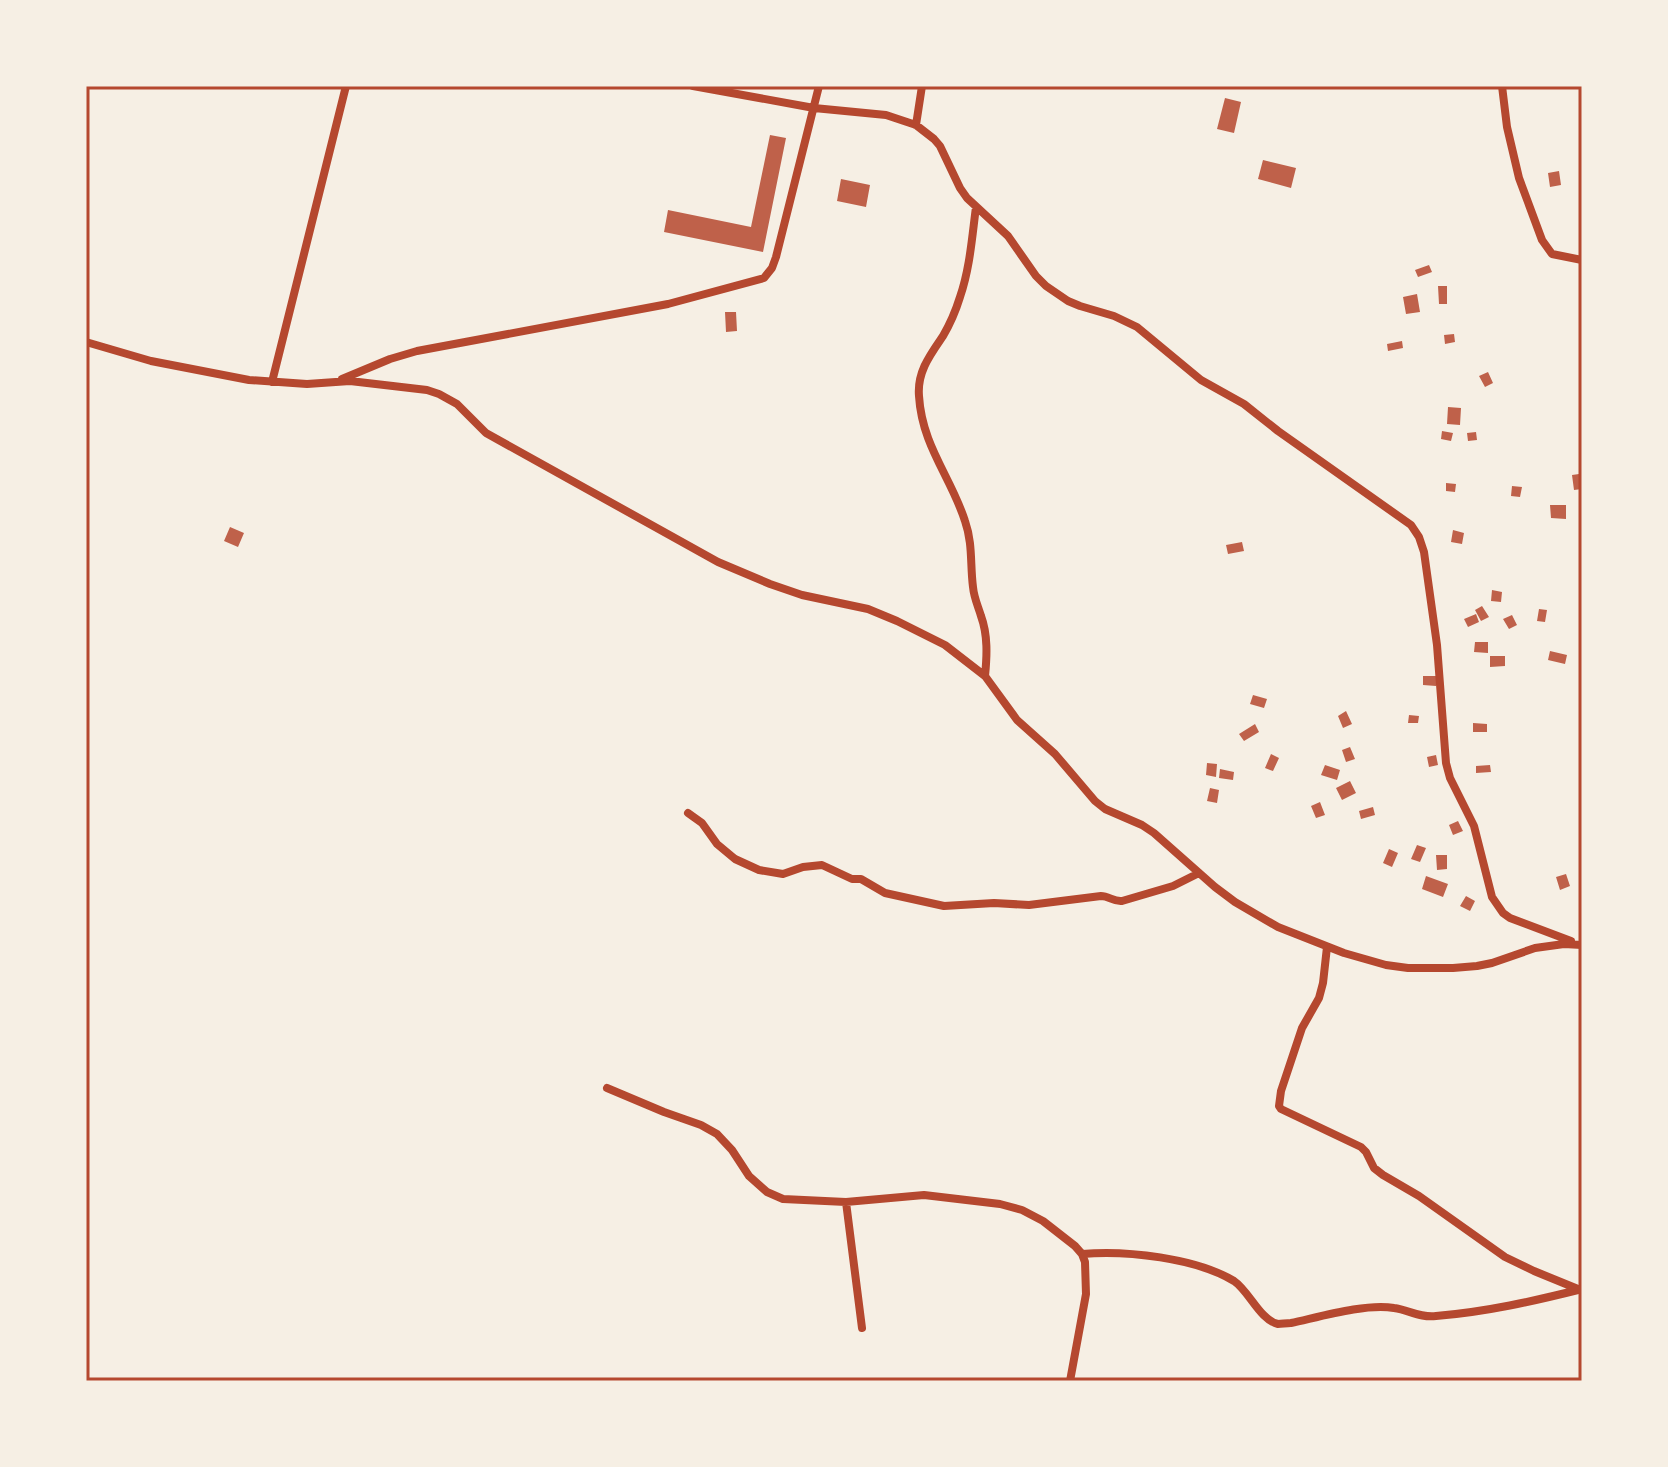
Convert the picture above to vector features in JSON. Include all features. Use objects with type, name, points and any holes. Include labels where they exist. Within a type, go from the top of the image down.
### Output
[{"type":"street","points":[[272,382],[346,86]]},
{"type":"street","points":[[693,86],[814,108],[886,115],[916,125],[940,146],[960,188],[1008,236],[1036,276],[1057,294],[1137,327],[1201,380],[1244,404],[1406,520],[1416,531],[1424,552],[1437,645],[1446,763],[1474,826],[1492,897],[1510,918],[1581,945]]},
{"type":"street","points":[[337,381],[417,351],[668,304],[764,278],[776,257],[819,86]]},
{"type":"street","points":[[916,125],[922,86]]},
{"type":"street","points":[[1502,86],[1507,127],[1519,178],[1542,240],[1552,254],[1582,260]]},
{"type":"street","points":[[976,207],[961,295],[949,324],[925,362],[919,395],[931,448],[958,503],[970,539],[973,588],[987,650],[985,676]]},
{"type":"street","points":[[86,342],[163,364],[249,380],[307,384],[337,381],[427,390],[439,394],[457,404],[486,433],[718,562],[791,591],[868,609],[945,645],[985,676],[1017,720],[1055,754],[1095,801],[1154,833],[1235,902],[1289,932],[1365,960],[1431,969],[1492,963],[1549,945],[1581,945]]},
{"type":"street","points":[[688,813],[702,823],[717,844],[735,859],[759,870],[783,874],[822,865],[852,879],[861,879],[885,893],[944,906],[994,903],[1029,905],[1101,896],[1117,902],[1173,886],[1199,873]]},
{"type":"street","points":[[1327,947],[1319,998],[1302,1028],[1281,1091],[1281,1109],[1361,1147],[1374,1168],[1383,1175],[1419,1196],[1505,1257],[1581,1289]]},
{"type":"street","points":[[607,1088],[717,1134],[749,1176],[767,1192],[783,1199],[846,1202],[924,1195],[1000,1204],[1022,1210],[1043,1221],[1082,1254],[1086,1271],[1086,1294],[1070,1381]]},
{"type":"street","points":[[846,1202],[862,1328]]},
{"type":"street","points":[[1082,1254],[1154,1257],[1215,1273],[1236,1283],[1270,1320],[1278,1324],[1375,1307],[1434,1317],[1528,1303],[1581,1289]]},
{"type":"building","points":[[1225,98],[1241,102],[1234,133],[1217,129]]},
{"type":"building","points":[[770,135],[786,138],[763,252],[664,232],[668,210],[751,227]]},
{"type":"building","points":[[1263,160],[1296,168],[1291,188],[1258,179]]},
{"type":"building","points":[[1559,171],[1561,185],[1550,187],[1548,173]]},
{"type":"building","points":[[841,179],[870,185],[866,207],[837,201]]},
{"type":"building","points":[[1429,265],[1432,272],[1418,277],[1415,270]]},
{"type":"building","points":[[1438,286],[1447,286],[1447,304],[1439,304]]},
{"type":"building","points":[[1417,294],[1420,312],[1406,314],[1403,297]]},
{"type":"building","points":[[725,312],[736,312],[737,331],[726,332]]},
{"type":"building","points":[[1454,334],[1455,342],[1445,344],[1444,335]]},
{"type":"building","points":[[1402,341],[1403,348],[1388,351],[1387,344]]},
{"type":"building","points":[[1488,372],[1493,383],[1485,387],[1479,376]]},
{"type":"building","points":[[1448,407],[1461,408],[1460,425],[1447,424]]},
{"type":"building","points":[[1442,431],[1453,433],[1451,441],[1441,439]]},
{"type":"building","points":[[1476,432],[1477,440],[1468,441],[1467,433]]},
{"type":"building","points":[[1579,474],[1582,489],[1574,490],[1572,475]]},
{"type":"building","points":[[1446,483],[1456,484],[1455,492],[1446,491]]},
{"type":"building","points":[[1512,486],[1522,487],[1520,497],[1511,496]]},
{"type":"building","points":[[1550,505],[1566,505],[1566,519],[1551,518]]},
{"type":"building","points":[[230,527],[244,533],[238,547],[224,541]]},
{"type":"building","points":[[1453,530],[1464,533],[1462,544],[1451,542]]},
{"type":"building","points":[[1242,542],[1244,551],[1228,554],[1226,545]]},
{"type":"building","points":[[1492,590],[1502,592],[1501,602],[1491,601]]},
{"type":"building","points":[[1482,606],[1489,617],[1481,621],[1475,610]]},
{"type":"building","points":[[1539,609],[1547,610],[1545,622],[1537,621]]},
{"type":"building","points":[[1476,614],[1479,622],[1468,627],[1464,619]]},
{"type":"building","points":[[1512,615],[1517,625],[1509,629],[1503,619]]},
{"type":"building","points":[[1475,642],[1488,642],[1488,653],[1474,652]]},
{"type":"building","points":[[1550,651],[1567,655],[1565,664],[1548,660]]},
{"type":"building","points":[[1490,656],[1505,656],[1505,666],[1490,667]]},
{"type":"building","points":[[1423,676],[1437,676],[1436,686],[1423,685]]},
{"type":"building","points":[[1253,695],[1267,699],[1264,708],[1250,704]]},
{"type":"building","points":[[1346,711],[1352,724],[1343,728],[1338,716]]},
{"type":"building","points":[[1409,715],[1419,716],[1418,723],[1408,723]]},
{"type":"building","points":[[1473,723],[1487,724],[1487,732],[1473,732]]},
{"type":"building","points":[[1255,724],[1259,732],[1244,741],[1239,734]]},
{"type":"building","points":[[1350,747],[1355,759],[1346,762],[1342,750]]},
{"type":"building","points":[[1271,754],[1279,758],[1273,771],[1265,768]]},
{"type":"building","points":[[1436,755],[1438,765],[1429,767],[1427,757]]},
{"type":"building","points":[[1207,763],[1217,764],[1216,777],[1206,775]]},
{"type":"building","points":[[1325,765],[1340,770],[1337,780],[1321,775]]},
{"type":"building","points":[[1490,765],[1491,772],[1476,773],[1476,766]]},
{"type":"building","points":[[1220,769],[1234,772],[1233,780],[1219,778]]},
{"type":"building","points":[[1350,781],[1356,793],[1342,800],[1336,788]]},
{"type":"building","points":[[1210,788],[1219,790],[1217,803],[1207,801]]},
{"type":"building","points":[[1320,802],[1325,815],[1316,818],[1311,806]]},
{"type":"building","points":[[1373,807],[1375,815],[1361,819],[1359,811]]},
{"type":"building","points":[[1458,821],[1463,831],[1453,835],[1449,825]]},
{"type":"building","points":[[1417,845],[1426,848],[1420,862],[1411,859]]},
{"type":"building","points":[[1389,849],[1398,853],[1392,867],[1383,863]]},
{"type":"building","points":[[1436,855],[1447,855],[1447,869],[1437,870]]},
{"type":"building","points":[[1566,874],[1570,886],[1560,890],[1556,877]]},
{"type":"building","points":[[1426,876],[1448,884],[1443,897],[1422,889]]},
{"type":"building","points":[[1466,896],[1475,901],[1470,911],[1460,906]]}]
